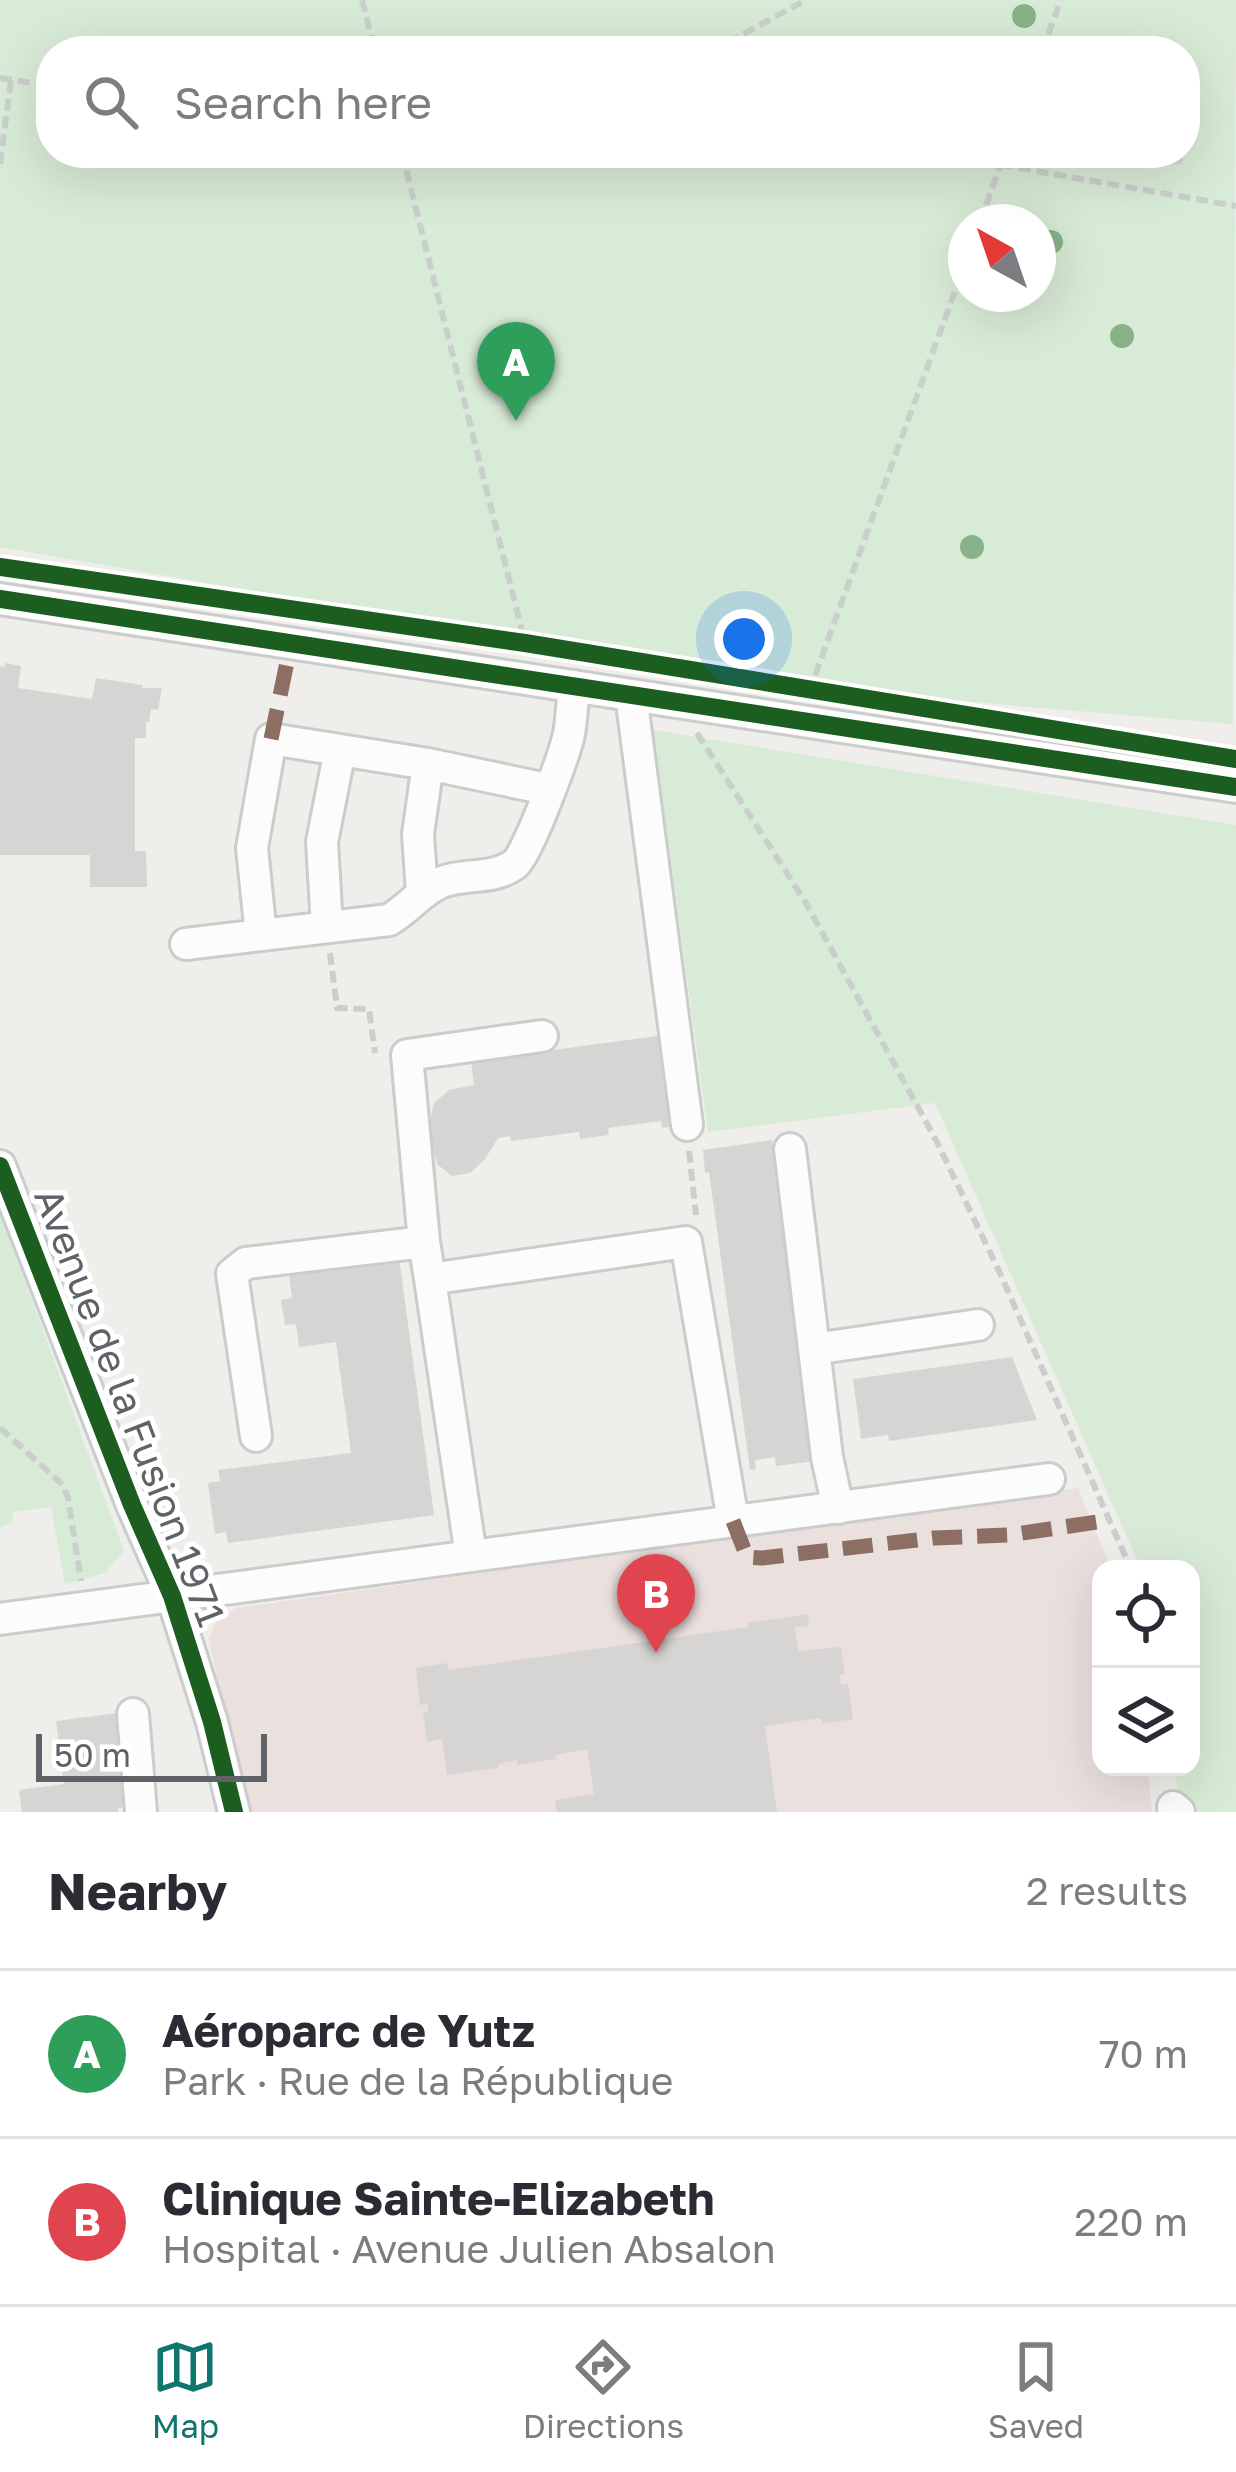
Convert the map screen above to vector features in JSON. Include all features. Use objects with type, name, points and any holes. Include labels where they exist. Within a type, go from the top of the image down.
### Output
[{"type":"street","points":[[0,599],[1236,788]]},
{"type":"street","points":[[186,944],[388,920],[444,880],[499,872],[517,862],[536,832],[547,789],[569,737],[574,686]]},
{"type":"street","points":[[631,695],[687,1125]]},
{"type":"street","points":[[260,934],[252,848],[271,739],[547,789]]},
{"type":"street","points":[[327,927],[322,842],[340,750]]},
{"type":"street","points":[[422,893],[418,834],[428,764]]},
{"type":"street","points":[[471,1556],[424,1242],[407,1055],[542,1036]]},
{"type":"street","points":[[790,1149],[838,1508]]},
{"type":"street","name":"Avenue de la Fusion 1971","points":[[0,1166],[131,1505],[172,1596],[234,1812]]},
{"type":"street","points":[[256,1436],[232,1274],[246,1263],[424,1242]]},
{"type":"street","points":[[430,1280],[686,1242],[733,1521]]},
{"type":"street","points":[[814,1349],[978,1325]]},
{"type":"street","points":[[0,1619],[1049,1479]]},
{"type":"street","points":[[133,1714],[141,1812]]},
{"type":"path","points":[[362,0],[371,36]]},
{"type":"path","points":[[740,36],[806,0]]},
{"type":"path","points":[[1048,36],[1061,0]]},
{"type":"path","points":[[0,78],[36,84]]},
{"type":"path","points":[[0,164],[11,80]]},
{"type":"path","points":[[406,168],[525,643],[512,677]]},
{"type":"path","points":[[987,204],[1000,168]]},
{"type":"path","points":[[1018,168],[1236,206]]},
{"type":"path","points":[[798,721],[948,310]]},
{"type":"path","points":[[502,640],[547,646]]},
{"type":"path","points":[[788,686],[832,694]]},
{"type":"path","points":[[698,705],[697,736],[806,903],[937,1142],[1127,1560]]},
{"type":"path","points":[[327,927],[337,1008],[368,1010],[376,1057]]},
{"type":"path","points":[[686,1242],[698,1233],[687,1125]]},
{"type":"path","points":[[0,1428],[60,1482],[68,1497],[84,1608]]},
{"type":"shaded area","points":[[1078,1488],[1107,1560],[1092,1560],[1092,1776],[1149,1776],[1152,1812],[246,1812],[209,1640],[215,1623],[236,1608]]},
{"type":"green space","points":[[0,0],[1236,0],[1233,724],[937,699],[686,666],[0,547]]},
{"type":"green space","points":[[653,730],[1236,825],[1236,1812],[1182,1812],[1176,1776],[1200,1776],[1200,1560],[1137,1560],[935,1103],[708,1132]]},
{"type":"green space","points":[[0,1213],[124,1551],[105,1573],[65,1584],[51,1507],[13,1512],[12,1523],[0,1527]]},
{"type":"building","points":[[0,666],[21,666],[18,688],[92,699],[96,678],[162,688],[158,710],[151,709],[146,722],[146,738],[135,738],[135,851],[146,851],[147,887],[90,887],[90,855],[0,855]]},
{"type":"building","points":[[665,1035],[677,1126],[662,1128],[661,1121],[608,1128],[609,1135],[580,1139],[579,1132],[511,1141],[510,1136],[498,1138],[470,1173],[452,1176],[437,1164],[428,1129],[434,1103],[449,1090],[474,1085],[471,1061]]},
{"type":"building","points":[[772,1140],[816,1461],[776,1466],[775,1457],[755,1460],[756,1469],[750,1470],[703,1150]]},
{"type":"building","points":[[399,1258],[434,1515],[228,1543],[226,1532],[215,1534],[208,1483],[220,1481],[218,1470],[351,1453],[336,1342],[299,1347],[296,1324],[285,1325],[281,1300],[292,1298],[289,1274]]},
{"type":"building","points":[[1012,1357],[1037,1420],[889,1441],[888,1435],[861,1439],[853,1379]]},
{"type":"building","points":[[808,1614],[809,1626],[795,1627],[798,1651],[841,1647],[845,1674],[840,1675],[841,1685],[848,1683],[853,1719],[765,1726],[777,1812],[557,1812],[555,1800],[594,1794],[587,1749],[555,1755],[556,1759],[517,1765],[517,1760],[498,1764],[498,1768],[447,1775],[442,1739],[427,1742],[423,1712],[428,1711],[428,1704],[420,1705],[416,1668],[447,1663],[448,1670],[456,1669]]},
{"type":"building","points":[[117,1713],[129,1806],[118,1812],[22,1812],[19,1790],[64,1784],[56,1721]]},
{"type":"marked path","points":[[271,739],[291,643]]},
{"type":"marked path","points":[[733,1521],[747,1557],[762,1558],[934,1538],[1010,1535],[1110,1520]]},
{"type":"cycle path","points":[[0,567],[525,643],[1236,759]]},
{"type":"cycle path","points":[[0,599],[1236,787]]},
{"type":"cycle path","points":[[0,1166],[172,1596],[212,1722],[234,1812]]},
{"type":"place","name":"Aéroparc de Yutz","points":[[516,421]]},
{"type":"place","name":"Clinique Sainte-Elizabeth","points":[[656,1653]]}]
